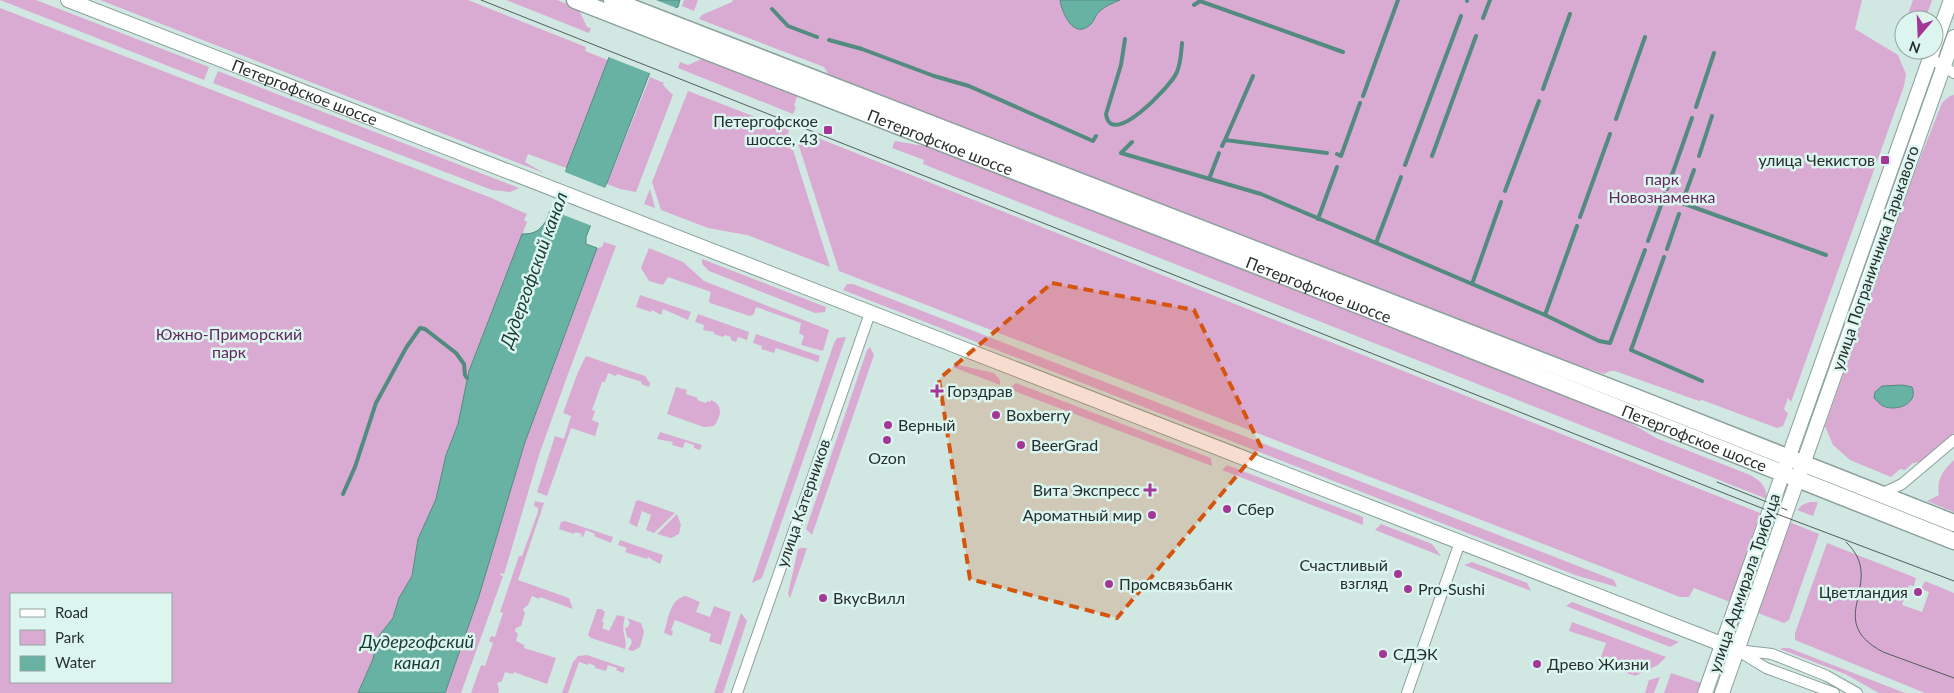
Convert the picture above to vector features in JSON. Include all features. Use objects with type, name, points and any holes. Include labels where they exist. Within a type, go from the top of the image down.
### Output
[{"type":"main road","points":[[575,0],[612,5],[684,35]]},
{"type":"main road","name":"Петергофское шоссе","points":[[684,35],[1954,523]]},
{"type":"main road","name":"Петергофское шоссе","points":[[684,35],[1954,541]]},
{"type":"street","name":"Петергофское шоссе","points":[[68,0],[870,313]]},
{"type":"street","name":"улица Пограничника Гарькавого","points":[[1944,19],[1951,0]]},
{"type":"street","name":"улица Пограничника Гарькавого","points":[[1790,476],[1948,70],[1954,37]]},
{"type":"street","name":"улица Пограничника Гарькавого","points":[[1796,461],[1929,60]]},
{"type":"street","points":[[1939,60],[1948,70]]},
{"type":"street","points":[[870,313],[1722,644],[1737,650],[1766,668],[1821,690],[1834,693]]},
{"type":"street","name":"улица Катерников","points":[[737,693],[870,313]]},
{"type":"street","points":[[1881,494],[1902,484],[1954,440]]},
{"type":"street","name":"улица Адмирала Трибуца","points":[[1705,693],[1722,644],[1790,476]]},
{"type":"street","name":"улица Адмирала Трибуца","points":[[1722,693],[1790,476]]},
{"type":"street","points":[[1407,693],[1460,542]]},
{"type":"street","points":[[1737,650],[1772,654],[1827,676],[1857,693]]},
{"type":"highlighted area","points":[[1052,283],[1194,310],[1261,447],[1117,618],[970,579],[939,379]]},
{"type":"green space","points":[[0,0],[36,0],[209,67],[204,80]]},
{"type":"green space","points":[[100,0],[468,0],[586,47],[585,51],[608,60],[566,168],[528,154],[525,162],[544,173]]},
{"type":"green space","points":[[506,0],[557,0],[578,8],[587,27],[591,28],[589,33]]},
{"type":"green space","points":[[684,0],[698,0],[694,11],[682,6]]},
{"type":"green space","name":"парк Новознаменка","points":[[733,0],[1862,0],[1855,29],[1894,53],[1894,60],[1900,60],[1906,74],[1904,86],[1791,402],[1788,398],[1784,409],[1788,414],[1783,426],[1777,428],[1702,400],[1699,401],[1615,371],[1604,374],[1506,341],[834,83],[824,67],[699,19],[702,15]]},
{"type":"green space","points":[[1913,0],[1932,0],[1928,10],[1910,10]]},
{"type":"green space","name":"Южно-Приморский парк","points":[[0,8],[489,197],[527,214],[524,220],[527,222],[469,371],[458,424],[446,455],[436,499],[418,539],[412,576],[397,603],[393,618],[378,637],[373,659],[358,693],[0,693]]},
{"type":"green space","points":[[704,58],[798,94],[793,114],[678,68],[680,62],[688,65]]},
{"type":"green space","points":[[218,71],[519,188],[510,192],[492,190],[213,83]]},
{"type":"green space","points":[[650,77],[664,83],[663,85],[673,95],[636,192],[620,189],[607,184]]},
{"type":"green space","points":[[688,91],[789,130],[788,134],[830,267],[747,235],[708,228],[661,210],[652,182]]},
{"type":"green space","points":[[1954,95],[1954,433],[1920,462],[1913,463],[1905,470],[1900,469],[1891,477],[1850,460],[1833,445],[1825,426],[1915,171],[1942,103]]},
{"type":"green space","points":[[803,132],[1760,513],[1730,602],[1694,588],[1689,597],[1680,597],[839,271],[798,143]]},
{"type":"green space","points":[[895,141],[930,147],[1612,412],[1656,438],[1750,475],[1762,484],[1767,499],[923,164],[924,160],[892,148]]},
{"type":"green space","points":[[650,189],[655,208],[644,204]]},
{"type":"green space","points":[[604,242],[616,246],[539,455],[504,574],[501,573],[500,575],[503,576],[461,693],[445,693],[479,596],[525,442],[597,248],[602,247]]},
{"type":"green space","points":[[649,248],[683,262],[704,281],[829,330],[823,351],[801,345],[804,336],[799,333],[801,323],[756,307],[754,314],[750,316],[710,303],[711,292],[668,277],[663,285],[649,281],[641,268]]},
{"type":"green space","points":[[702,259],[826,307],[825,312],[815,313],[709,271],[702,264]]},
{"type":"green space","points":[[847,284],[853,284],[1614,580],[1617,587],[1575,575],[843,290]]},
{"type":"green space","points":[[640,295],[691,312],[688,320],[663,309],[661,315],[652,310],[651,312],[636,307]]},
{"type":"green space","points":[[698,314],[749,332],[747,340],[738,337],[736,342],[731,340],[731,337],[725,335],[723,337],[714,334],[714,332],[703,330],[704,325],[695,322]]},
{"type":"green space","points":[[756,334],[820,356],[818,362],[776,348],[774,353],[761,349],[762,346],[753,343]]},
{"type":"green space","points":[[846,337],[762,578],[752,583],[834,343],[837,338]]},
{"type":"green space","points":[[870,347],[874,355],[812,535],[806,529],[867,350]]},
{"type":"green space","points":[[586,356],[645,376],[650,383],[649,387],[641,384],[642,382],[608,373],[605,382],[602,382],[592,410],[595,411],[592,420],[599,423],[595,436],[571,428],[547,496],[537,492],[555,436],[564,439],[571,416],[563,413]]},
{"type":"green space","points":[[954,364],[994,373],[1000,380],[1000,385],[953,367]]},
{"type":"green space","points":[[1016,383],[1211,458],[1212,466],[1009,389]]},
{"type":"green space","points":[[676,387],[687,390],[686,394],[698,398],[697,400],[706,403],[711,400],[718,405],[720,415],[714,426],[704,427],[667,414]]},
{"type":"green space","points":[[660,432],[702,445],[700,450],[694,448],[694,445],[685,442],[683,448],[672,445],[673,442],[657,439]]},
{"type":"green space","points":[[1954,460],[1954,512],[1927,501],[1939,495],[1938,490],[1941,476]]},
{"type":"green space","points":[[1227,465],[1363,517],[1363,525],[1222,470]]},
{"type":"green space","points":[[638,500],[675,513],[654,533],[646,530],[651,515],[642,511],[637,527],[629,523]]},
{"type":"green space","points":[[535,501],[544,503],[518,580],[569,598],[573,609],[532,596],[528,605],[523,609],[525,613],[521,626],[516,628],[515,631],[518,634],[516,641],[524,645],[524,648],[556,658],[547,684],[514,672],[513,674],[505,672],[502,681],[497,683],[498,693],[471,693],[481,665],[485,666],[493,643],[489,641],[491,636],[495,637],[503,613],[500,612],[519,556],[522,556],[538,512],[538,508],[534,506]]},
{"type":"green space","points":[[1818,502],[1813,516],[1797,510],[1802,505]]},
{"type":"green space","points":[[677,514],[681,525],[679,534],[671,538],[657,534]]},
{"type":"green space","points":[[565,521],[613,537],[611,543],[594,536],[595,534],[586,530],[583,537],[581,536],[582,534],[575,532],[574,534],[559,529],[561,522]]},
{"type":"green space","points":[[1789,522],[1819,534],[1789,620],[1784,623],[1758,613]]},
{"type":"green space","points":[[1381,524],[1432,544],[1441,556],[1375,530]]},
{"type":"green space","points":[[620,540],[663,555],[660,564],[648,557],[647,559],[625,552],[627,548],[618,545]]},
{"type":"green space","points":[[1827,543],[1916,578],[1914,586],[1909,585],[1902,605],[1922,612],[1929,592],[1921,589],[1925,581],[1954,593],[1954,693],[1925,693],[1795,640],[1795,633]]},
{"type":"green space","points":[[807,548],[790,598],[788,594],[798,549]]},
{"type":"green space","points":[[1472,562],[1527,583],[1531,591],[1464,565]]},
{"type":"green space","points":[[686,596],[700,602],[696,612],[710,617],[714,606],[731,612],[721,645],[709,641],[711,634],[675,620],[671,630],[673,631],[672,636],[664,633],[673,605],[676,601]]},
{"type":"green space","points":[[1572,602],[1679,642],[1670,647],[1566,606]]},
{"type":"green space","points":[[597,609],[605,612],[602,628],[609,631],[617,615],[625,617],[623,627],[626,642],[625,649],[591,638],[588,635]]},
{"type":"green space","points":[[741,613],[747,621],[723,693],[714,693]]},
{"type":"green space","points":[[627,618],[641,623],[644,632],[640,647],[633,651],[628,650],[632,642],[627,637],[625,628],[630,623]]},
{"type":"green space","points":[[1572,622],[1666,657],[1658,665],[1635,676],[1599,663],[1606,643],[1569,631]]},
{"type":"green space","points":[[1789,648],[1905,693],[1879,693],[1845,674],[1780,649]]},
{"type":"green space","points":[[587,655],[625,668],[623,673],[616,670],[617,668],[608,665],[606,671],[595,668],[595,666],[589,663],[588,665],[579,662],[568,693],[562,693],[573,662],[578,656]]},
{"type":"green space","points":[[1671,673],[1701,683],[1697,693],[1664,693]]},
{"type":"green space","points":[[1660,677],[1654,693],[1645,693],[1649,680]]},
{"type":"water","name":"Дудергофский канал","points":[[631,0],[680,0],[678,7],[675,8],[586,237],[586,244],[597,248],[525,442],[479,596],[445,693],[358,693],[373,659],[378,637],[393,618],[399,598],[412,576],[418,539],[436,499],[446,455],[458,424],[469,371],[522,234],[536,231],[546,221]]},
{"type":"water","points":[[1060,0],[1120,0],[1104,8],[1098,13],[1091,24],[1079,29],[1074,27],[1066,18]]},
{"type":"water","points":[[1902,385],[1912,387],[1913,393],[1912,398],[1905,405],[1888,408],[1874,398],[1875,392],[1882,386]]},
{"type":"pier","points":[[628,0],[656,0],[679,9],[652,74],[606,56]]},
{"type":"pier","points":[[564,167],[566,168],[565,172],[605,188],[607,184],[609,185],[592,226],[548,209]]},
{"type":"waterway","points":[[1363,96],[1398,0]]},
{"type":"waterway","points":[[1483,18],[1490,0]]},
{"type":"waterway","points":[[1194,5],[1200,1],[1343,52]]},
{"type":"waterway","points":[[772,9],[788,26],[817,37]]},
{"type":"waterway","points":[[1543,89],[1570,14]]},
{"type":"waterway","points":[[1405,165],[1461,16]]},
{"type":"waterway","points":[[1432,156],[1476,36]]},
{"type":"waterway","points":[[1616,119],[1645,37]]},
{"type":"waterway","points":[[1125,39],[1121,65],[1106,114],[1110,123],[1118,125],[1141,112],[1171,81],[1179,66],[1182,43]]},
{"type":"waterway","points":[[829,40],[862,49],[934,76],[969,86],[1093,141],[1096,136]]},
{"type":"waterway","points":[[1696,107],[1714,53]]},
{"type":"waterway","points":[[1225,140],[1253,76]]},
{"type":"waterway","points":[[1505,191],[1539,101]]},
{"type":"waterway","points":[[1337,154],[1341,156],[1360,103]]},
{"type":"waterway","points":[[1699,156],[1712,116]]},
{"type":"waterway","points":[[1667,189],[1692,118]]},
{"type":"waterway","points":[[1580,217],[1610,134]]},
{"type":"waterway","points":[[1222,146],[1225,140],[1327,153]]},
{"type":"waterway","points":[[1132,142],[1121,153],[1261,194],[1545,315],[1599,341],[1610,343],[1645,250]]},
{"type":"waterway","points":[[1209,179],[1219,153]]},
{"type":"waterway","points":[[1318,219],[1337,167]]},
{"type":"waterway","points":[[1694,170],[1682,203],[1826,255]]},
{"type":"waterway","points":[[1376,243],[1401,177]]},
{"type":"waterway","points":[[1648,241],[1665,194]]},
{"type":"waterway","points":[[1472,284],[1501,202]]},
{"type":"waterway","points":[[1667,249],[1679,214]]},
{"type":"waterway","points":[[1545,315],[1577,226]]},
{"type":"waterway","points":[[1664,257],[1631,350],[1702,381]]},
{"type":"waterway","points":[[343,494],[355,467],[376,403],[406,348],[420,328],[425,329],[456,353],[464,364],[467,378]]},
{"type":"tram line","points":[[481,0],[1769,511],[1954,581]]},
{"type":"tram line","points":[[1717,482],[1787,510]]},
{"type":"tram line","points":[[1846,542],[1857,557],[1861,572],[1855,614],[1857,627],[1865,639],[1883,652],[1954,678]]},
{"type":"place","name":"Петергофское шоссе, 43","points":[[828,130]]},
{"type":"place","name":"улица Чекистов","points":[[1885,160]]},
{"type":"place","name":"Горздрав","points":[[937,391]]},
{"type":"place","name":"Boxberry","points":[[996,415]]},
{"type":"place","name":"Верный","points":[[888,425]]},
{"type":"place","name":"Ozon","points":[[887,440]]},
{"type":"place","name":"BeerGrad","points":[[1021,445]]},
{"type":"place","name":"Вита Экспресс","points":[[1150,490]]},
{"type":"place","name":"Сбер","points":[[1227,509]]},
{"type":"place","name":"Ароматный мир","points":[[1152,515]]},
{"type":"place","name":"Счастливый взгляд","points":[[1398,574]]},
{"type":"place","name":"Промсвязьбанк","points":[[1109,584]]},
{"type":"place","name":"Pro-Sushi","points":[[1408,589]]},
{"type":"place","name":"Цветландия","points":[[1918,592]]},
{"type":"place","name":"ВкусВилл","points":[[823,598]]},
{"type":"place","name":"СДЭК","points":[[1383,654]]},
{"type":"place","name":"Древо Жизни","points":[[1537,664]]}]
